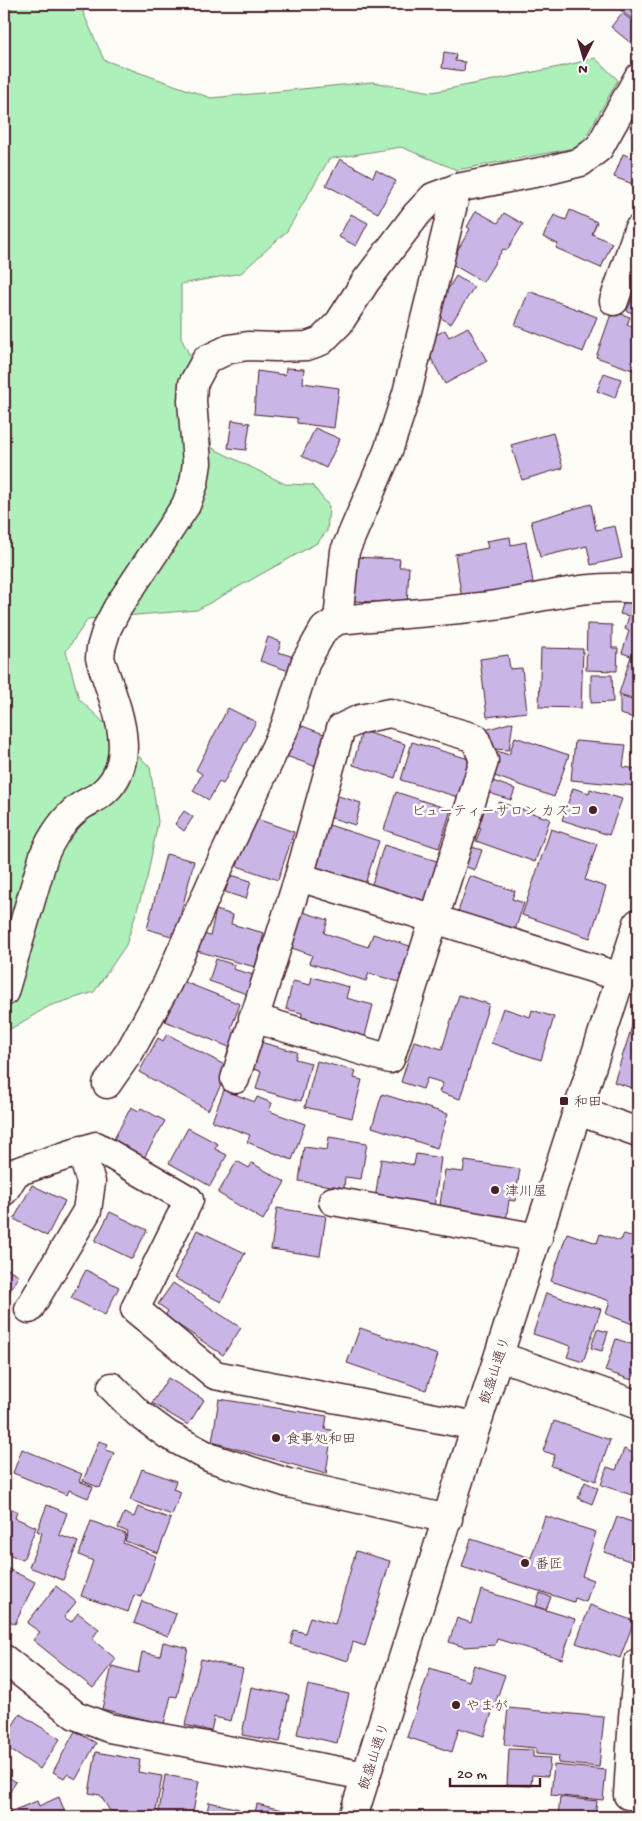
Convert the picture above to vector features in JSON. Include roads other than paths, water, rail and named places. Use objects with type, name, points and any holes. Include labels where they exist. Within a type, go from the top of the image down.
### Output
[{"type":"street","points":[[4,992],[44,855],[51,840],[59,826],[78,808],[101,794],[112,782],[119,770],[123,742],[122,724],[100,658],[101,648],[107,628],[118,607],[186,505],[194,483],[197,463],[192,401],[193,384],[206,360],[230,349],[248,346],[306,346],[321,341],[339,323],[366,281],[416,214],[433,198],[457,188],[582,162],[599,148],[638,78]]},
{"type":"street","points":[[338,620],[345,551],[388,451],[407,393],[457,188]]},
{"type":"street","points":[[614,301],[638,230]]},
{"type":"street","points":[[106,1084],[130,1051],[167,984],[212,882],[285,727],[306,661],[324,629],[338,620],[495,605],[583,589],[617,586],[638,589]]},
{"type":"street","points":[[235,1080],[253,1018],[300,877],[341,728],[360,719],[390,713],[475,738],[484,761],[390,1059],[253,1018]]},
{"type":"street","points":[[300,877],[621,977]]},
{"type":"street","name":"飯盛山通り","points":[[353,1817],[476,1426],[638,923]]},
{"type":"street","points":[[578,1111],[638,1132]]},
{"type":"street","points":[[4,1191],[16,1172],[96,1146],[189,1200],[136,1309],[215,1375],[476,1426]]},
{"type":"street","points":[[29,1309],[87,1211],[91,1182],[82,1150]]},
{"type":"street","points":[[334,1200],[538,1238]]},
{"type":"street","points":[[499,1356],[638,1405]]},
{"type":"street","points":[[112,1387],[138,1413],[168,1435],[211,1458],[288,1483],[448,1519]]},
{"type":"street","points":[[4,1659],[76,1715],[109,1728],[366,1776]]},
{"type":"street","points":[[638,1663],[628,1795],[638,1795]]},
{"type":"place","name":"ビューティーサロン カズコ","points":[[593,810]]},
{"type":"place","name":"和田","points":[[564,1101]]},
{"type":"place","name":"津川屋","points":[[495,1190]]},
{"type":"place","name":"食事処和田","points":[[276,1438]]},
{"type":"place","name":"番匠","points":[[525,1563]]},
{"type":"place","name":"やまが","points":[[456,1705]]}]
